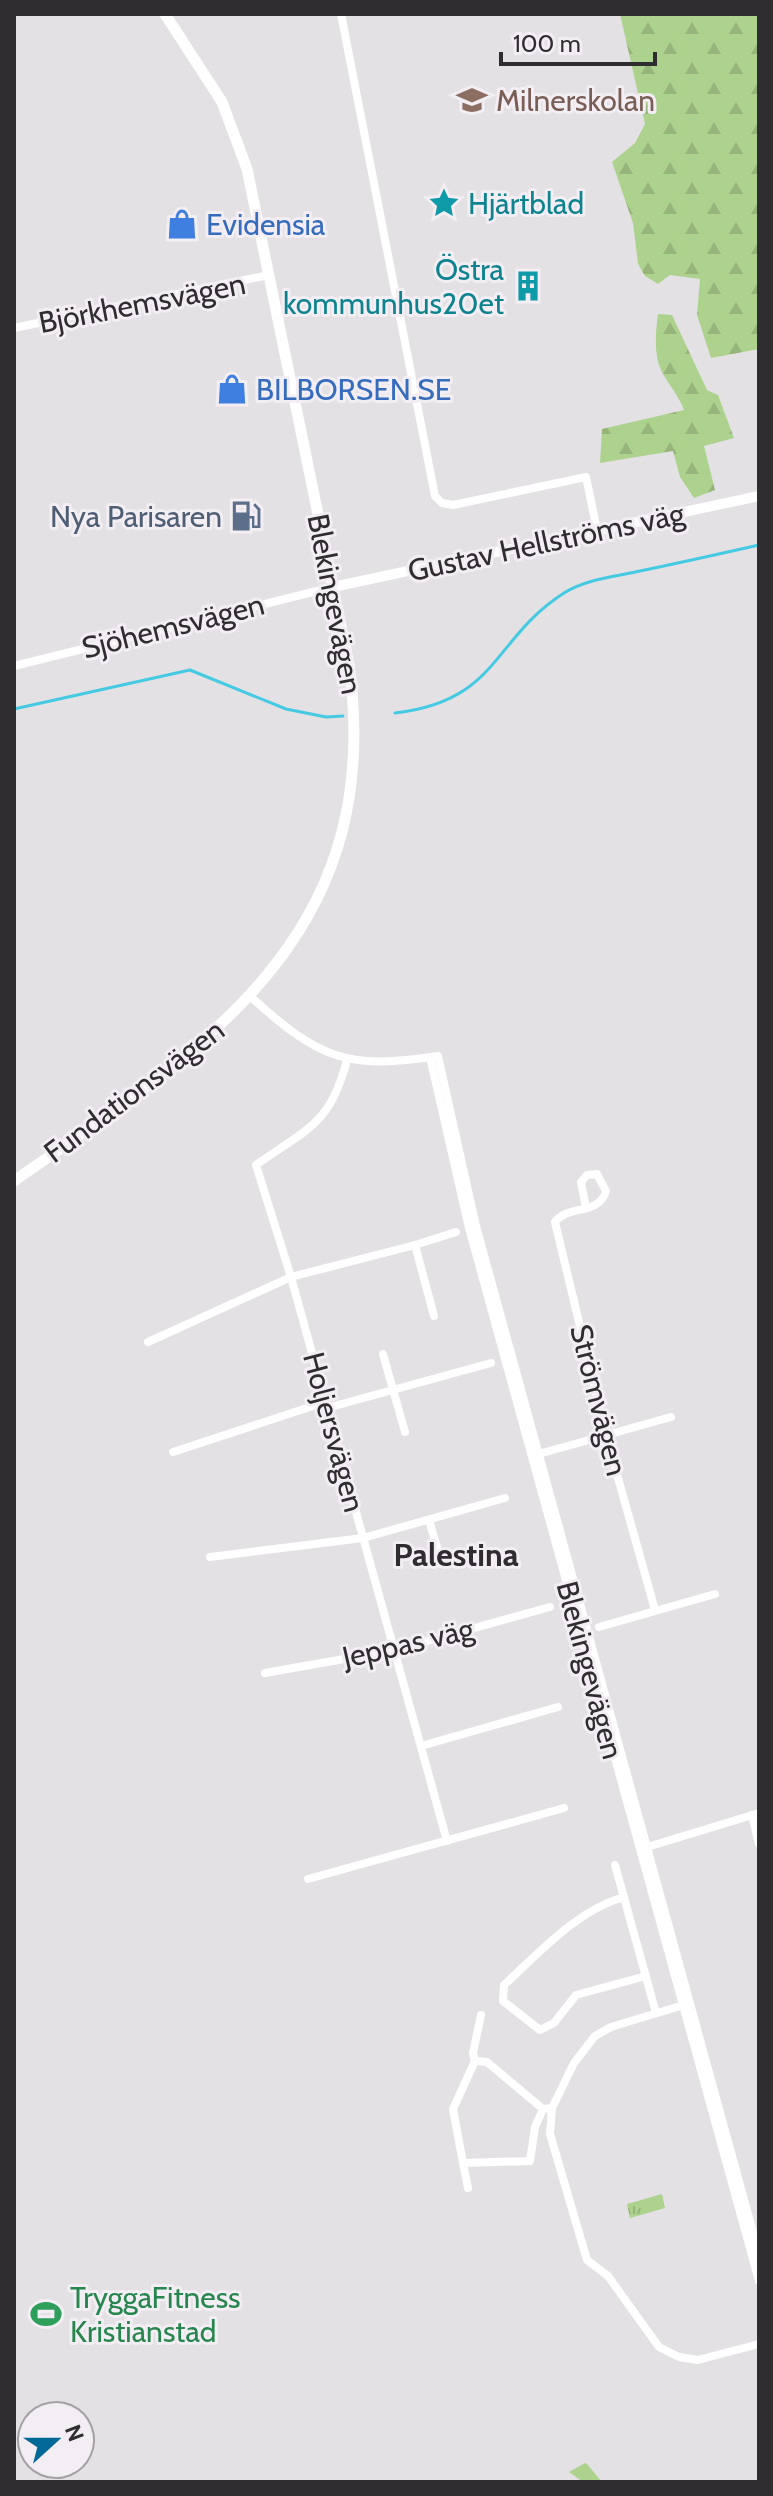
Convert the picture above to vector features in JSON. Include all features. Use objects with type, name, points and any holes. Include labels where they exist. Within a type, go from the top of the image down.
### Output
[{"type":"main road","name":"Blekingevägen","points":[[165,14],[206,74],[233,127],[252,190],[349,665],[355,722],[347,807],[335,854],[315,900],[290,945],[251,997]]},
{"type":"main road","name":"Fundationsvägen","points":[[14,1181],[178,1064],[251,997]]},
{"type":"street","points":[[341,14],[435,496],[442,503],[453,505],[586,477],[597,530]]},
{"type":"street","name":"Björkhemsvägen","points":[[14,328],[269,275]]},
{"type":"street","name":"Gustav Hellströms väg","points":[[333,587],[759,496]]},
{"type":"street","name":"Sjöhemsvägen","points":[[14,666],[333,587]]},
{"type":"street","name":"Blekingevägen","points":[[251,997],[288,1031],[347,1060],[382,1064],[434,1057],[469,1228],[643,1848],[759,2281]]},
{"type":"street","name":"Holjersvägen","points":[[347,1060],[338,1095],[322,1118],[256,1165],[291,1277],[447,1841]]},
{"type":"street","name":"Strömvägen","points":[[586,1208],[563,1215],[555,1222],[606,1435],[655,1610]]},
{"type":"street","points":[[148,1342],[291,1277],[456,1232]]},
{"type":"street","points":[[415,1245],[434,1316]]},
{"type":"street","points":[[383,1354],[405,1432]]},
{"type":"street","points":[[173,1452],[326,1405],[393,1391],[491,1363]]},
{"type":"street","points":[[534,1455],[671,1417]]},
{"type":"street","points":[[210,1557],[363,1538],[505,1498]]},
{"type":"street","points":[[429,1520],[440,1557]]},
{"type":"street","points":[[599,1627],[715,1594]]},
{"type":"street","name":"Jeppas väg","points":[[265,1673],[395,1650],[550,1607]]},
{"type":"street","points":[[421,1746],[558,1707]]},
{"type":"street","points":[[308,1879],[564,1808]]},
{"type":"street","points":[[643,1848],[755,1814],[759,1844]]},
{"type":"street","points":[[615,1865],[656,2013]]},
{"type":"street","points":[[624,1897],[610,1901],[557,1936],[504,1985],[503,2001],[536,2029],[543,2030],[554,2023],[576,1995],[646,1976]]},
{"type":"street","points":[[463,2163],[530,2161],[535,2127],[574,2063],[595,2036],[611,2027],[686,2005]]},
{"type":"street","name":"Blekingevägen","points":[[686,2005],[759,2254]]},
{"type":"street","points":[[468,2188],[453,2109],[456,2096],[475,2061],[473,2053],[481,2015]]},
{"type":"street","points":[[475,2061],[487,2062],[547,2108],[550,2134],[587,2260],[608,2276],[659,2347],[679,2357],[698,2360],[759,2344]]},
{"type":"green space","points":[[620,14],[759,14],[759,349],[711,358],[697,315],[700,279],[670,275],[658,284],[645,276],[638,264],[633,223],[612,162],[635,143],[645,124]]},
{"type":"green space","points":[[658,314],[672,315],[707,390],[718,395],[734,438],[704,446],[715,490],[694,498],[680,477],[673,451],[600,463],[602,429],[684,410],[659,365],[656,346]]},
{"type":"green space","points":[[662,2194],[665,2208],[630,2218],[627,2204]]},
{"type":"green space","points":[[585,2463],[602,2482],[583,2482],[569,2472]]},
{"type":"waterway","points":[[395,713],[429,706],[455,696],[475,682],[540,611],[573,588],[600,579],[759,545]]},
{"type":"waterway","points":[[14,709],[190,670],[286,709],[326,717],[343,716]]},
{"type":"place","name":"Milnerskolan","points":[[472,100]]},
{"type":"place","name":"Hjärtblad","points":[[444,203]]},
{"type":"place","name":"Evidensia","points":[[182,224]]},
{"type":"place","name":"Östra kommunhus20et","points":[[528,286]]},
{"type":"place","name":"BILBORSEN.SE","points":[[232,389]]},
{"type":"place","name":"Nya Parisaren","points":[[246,516]]},
{"type":"place","name":"TryggaFitness Kristianstad","points":[[46,2314]]},
{"type":"district","name":"Palestina","points":[[456,1554]]}]
